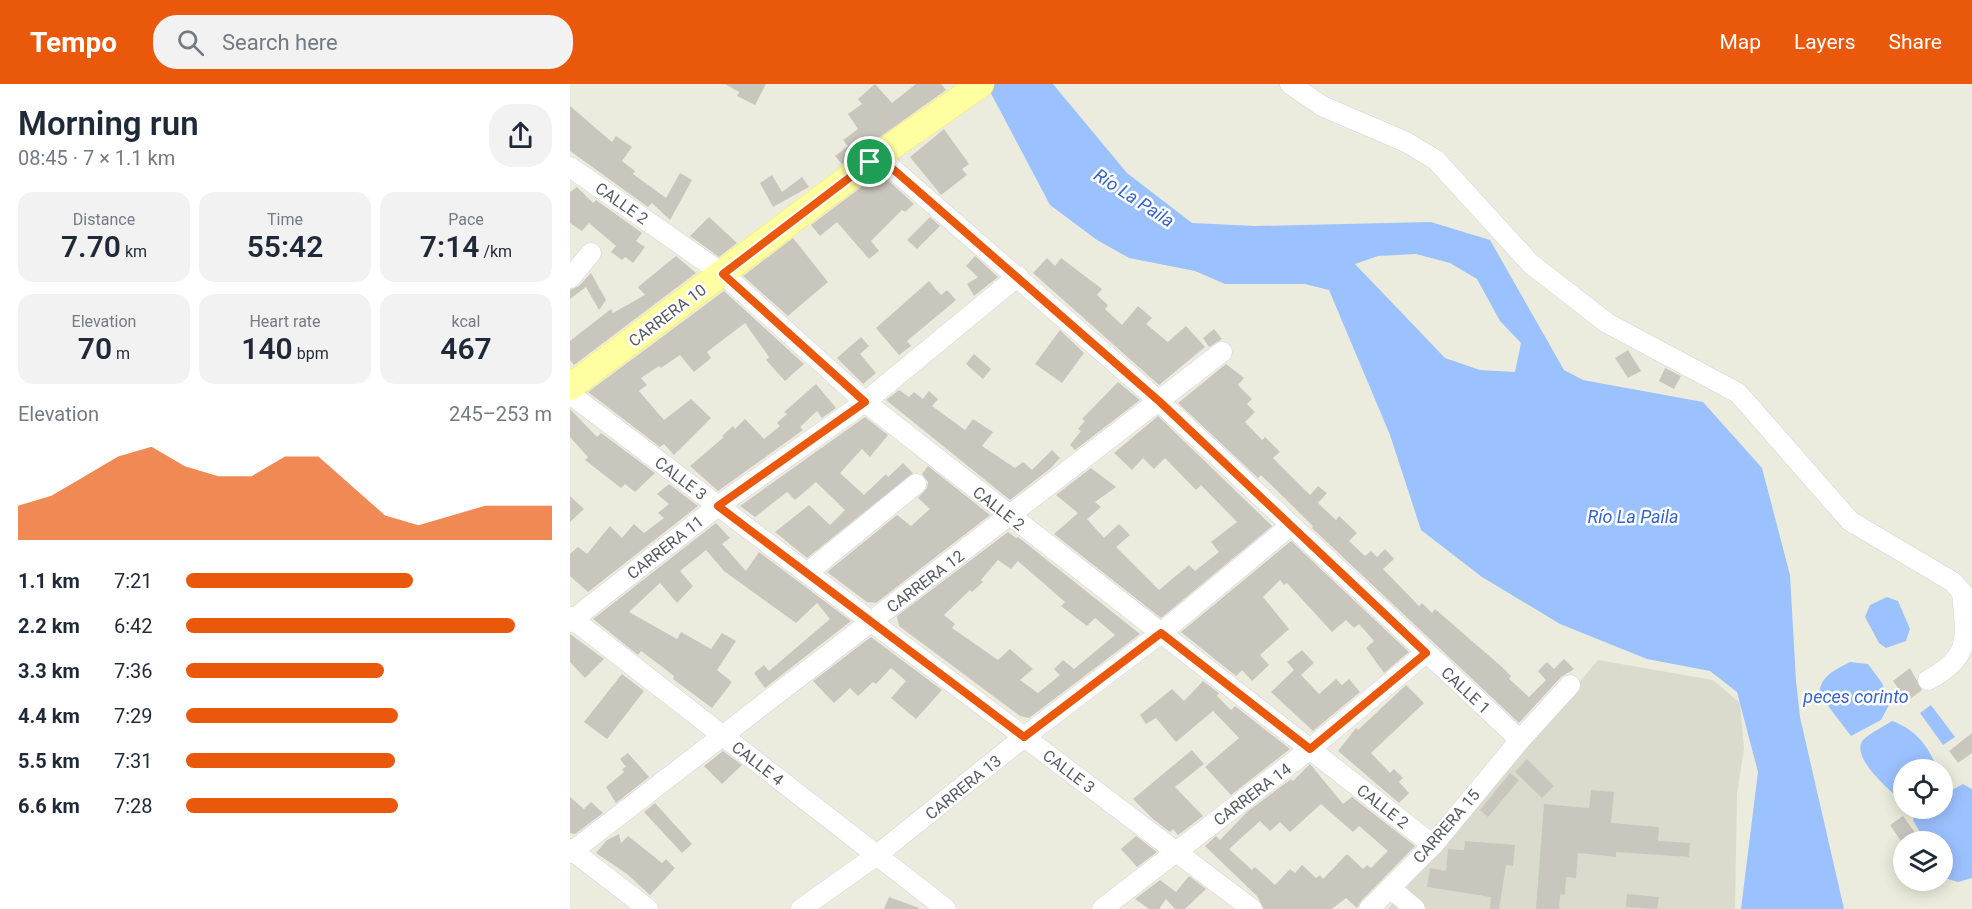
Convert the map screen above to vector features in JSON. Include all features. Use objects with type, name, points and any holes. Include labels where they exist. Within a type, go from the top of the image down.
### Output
[{"type":"main road","name":"CARRERA 10","points":[[570,387],[878,156],[981,84]]},
{"type":"street","points":[[1290,84],[1322,106],[1406,142],[1436,160],[1532,264],[1607,322],[1738,393],[1850,521],[1953,582],[1967,598],[1964,653],[1947,671],[1928,680]]},
{"type":"street","name":"CALLE 1","points":[[878,156],[1160,402],[1520,740]]},
{"type":"street","name":"CALLE 2","points":[[570,167],[723,274],[865,402],[1433,845]]},
{"type":"street","points":[[570,278],[591,253]]},
{"type":"street","name":"CARRERA 11","points":[[571,620],[718,506],[865,402],[1018,276]]},
{"type":"street","name":"CARRERA 12","points":[[571,851],[1160,402],[1222,352]]},
{"type":"street","name":"CALLE 3","points":[[570,394],[1252,909]]},
{"type":"street","points":[[807,573],[916,484]]},
{"type":"street","name":"CARRERA 13","points":[[801,909],[877,855],[1024,737],[1161,633],[1290,526]]},
{"type":"street","name":"CALLE 4","points":[[571,620],[946,909]]},
{"type":"street","name":"CARRERA 14","points":[[1102,909],[1310,749],[1426,653]]},
{"type":"street","name":"CARRERA 15","points":[[1369,909],[1433,845],[1520,740],[1570,685]]},
{"type":"street","points":[[571,851],[648,909]]},
{"type":"street","points":[[1390,888],[1414,909]]},
{"type":"shaded area","points":[[1598,660],[1713,680],[1740,703],[1744,749],[1737,793],[1735,909],[1388,909]]},
{"type":"water","name":"Río La Paila","points":[[986,84],[1053,84],[1127,173],[1192,223],[1255,226],[1431,222],[1490,240],[1564,370],[1583,380],[1703,402],[1762,468],[1790,575],[1800,717],[1844,909],[1741,909],[1758,772],[1737,692],[1710,671],[1647,659],[1560,624],[1482,577],[1421,530],[1390,435],[1329,290],[1305,284],[1225,284],[1195,271],[1129,258],[1097,240],[1050,205]],"holes":[[[1416,254],[1450,263],[1477,279],[1500,321],[1521,343],[1515,372],[1480,370],[1445,358],[1355,264],[1378,256]]]},
{"type":"water","points":[[1887,597],[1898,601],[1910,629],[1906,641],[1886,648],[1879,643],[1865,617],[1870,605]]},
{"type":"water","name":"peces corinto","points":[[1850,662],[1868,664],[1882,683],[1889,705],[1881,720],[1851,736],[1819,694],[1820,687],[1826,678]]},
{"type":"water","points":[[1931,705],[1955,737],[1943,745],[1920,713]]},
{"type":"water","points":[[1892,721],[1914,733],[1933,759],[1893,759],[1893,793],[1864,761],[1861,745],[1867,736]]},
{"type":"water","points":[[1963,784],[1972,789],[1972,878],[1958,882],[1953,880],[1953,831],[1919,831],[1913,820],[1953,819],[1953,790]]},
{"type":"building","points":[[725,84],[766,84],[755,105],[737,96],[739,92]]},
{"type":"building","points":[[875,84],[892,103],[916,84],[941,84],[946,90],[842,164],[835,156],[848,146],[843,140],[858,129],[848,114],[862,104],[858,99]]},
{"type":"building","points":[[570,106],[612,142],[616,136],[632,147],[622,161],[635,171],[633,174],[666,198],[680,173],[692,180],[670,220],[652,203],[648,207],[570,151]]},
{"type":"building","points":[[944,129],[969,164],[962,169],[967,175],[941,195],[910,157]]},
{"type":"building","points":[[880,173],[914,204],[905,212],[902,210],[871,241],[879,251],[869,259],[837,222],[820,236],[811,225]]},
{"type":"building","points":[[772,175],[782,192],[802,177],[809,187],[773,207],[760,183]]},
{"type":"building","points":[[577,187],[593,203],[596,200],[642,233],[636,241],[645,247],[633,263],[625,257],[622,260],[611,252],[616,246],[589,223],[582,231],[570,223],[570,192]]},
{"type":"building","points":[[709,217],[737,243],[719,257],[690,236]]},
{"type":"building","points":[[930,217],[940,226],[917,249],[907,240]]},
{"type":"building","points":[[793,238],[828,282],[788,316],[743,276]]},
{"type":"building","points":[[676,256],[696,273],[574,365],[570,360],[570,341],[611,309],[613,313],[645,295],[638,287]]},
{"type":"building","points":[[975,256],[998,277],[974,296],[967,284],[978,277],[966,266]]},
{"type":"building","points":[[1047,258],[1055,266],[1061,258],[1102,289],[1097,295],[1108,305],[1105,309],[1122,325],[1138,306],[1152,318],[1146,324],[1168,342],[1186,326],[1205,347],[1159,385],[1033,273]]},
{"type":"building","points":[[591,273],[606,300],[599,310],[586,287],[570,299],[570,290],[579,286]]},
{"type":"building","points":[[929,281],[941,295],[947,290],[956,300],[907,341],[911,346],[899,355],[876,328]]},
{"type":"building","points":[[724,291],[804,364],[785,381],[766,360],[769,357],[745,323],[707,352],[711,358],[694,372],[680,355],[641,378],[647,385],[639,391],[664,420],[691,399],[711,418],[674,455],[664,444],[660,447],[588,392]]},
{"type":"building","points":[[1214,329],[1222,339],[1209,347],[1203,338]]},
{"type":"building","points":[[1060,330],[1084,353],[1062,383],[1035,364]]},
{"type":"building","points":[[861,337],[869,346],[860,354],[876,373],[863,384],[837,358]]},
{"type":"building","points":[[1628,350],[1641,371],[1628,378],[1615,358]]},
{"type":"building","points":[[974,354],[991,369],[983,379],[966,364]]},
{"type":"building","points":[[1226,364],[1244,378],[1238,385],[1252,399],[1247,404],[1255,412],[1245,422],[1262,440],[1265,437],[1280,452],[1273,458],[1310,495],[1318,486],[1327,493],[1318,503],[1336,520],[1339,516],[1357,533],[1349,541],[1365,556],[1371,551],[1377,557],[1385,549],[1394,559],[1383,569],[1419,606],[1422,603],[1432,613],[1435,609],[1502,667],[1511,676],[1509,679],[1529,697],[1546,680],[1538,671],[1547,662],[1554,669],[1564,659],[1574,669],[1561,677],[1519,723],[1312,528],[1313,526],[1261,475],[1258,478],[1178,403]]},
{"type":"building","points":[[1665,368],[1681,376],[1674,389],[1659,381]]},
{"type":"building","points":[[1118,382],[1140,400],[1075,450],[1070,445],[1081,431],[1078,429],[1085,421],[1082,419]]},
{"type":"building","points":[[816,384],[836,408],[822,418],[817,411],[800,427],[803,430],[718,491],[690,466],[724,437],[722,436],[733,426],[735,429],[745,419],[764,439],[780,426],[777,423],[787,414],[784,412]]},
{"type":"building","points":[[899,390],[909,397],[914,392],[923,399],[929,391],[938,399],[932,406],[965,430],[973,419],[993,432],[982,446],[1015,468],[1023,462],[1032,470],[1052,450],[1060,458],[1051,468],[1010,500],[886,400]]},
{"type":"building","points":[[570,409],[597,437],[601,433],[655,473],[635,492],[625,484],[621,488],[585,460],[588,457],[570,437]]},
{"type":"building","points":[[1158,416],[1272,526],[1161,618],[1054,534],[1078,513],[1056,495],[1091,468],[1116,487],[1095,502],[1101,507],[1087,519],[1104,538],[1119,524],[1130,535],[1116,547],[1159,590],[1189,565],[1195,571],[1219,552],[1211,542],[1237,522],[1201,485],[1196,490],[1165,458],[1154,469],[1143,458],[1132,470],[1114,453]]},
{"type":"building","points":[[865,417],[888,435],[870,457],[862,449],[840,473],[864,495],[886,474],[888,477],[903,463],[913,473],[807,558],[775,532],[809,505],[830,525],[845,510],[816,482],[795,500],[787,492],[755,517],[740,506]]},
{"type":"building","points":[[928,466],[990,515],[876,603],[867,602],[827,572],[897,515],[911,526],[930,509],[918,498],[927,488],[928,482],[922,474]]},
{"type":"building","points":[[669,484],[698,506],[588,592],[570,576],[570,554],[578,547],[587,554],[610,526],[622,538],[634,524],[644,533],[664,518],[658,513],[669,504],[657,494]]},
{"type":"building","points":[[570,496],[584,509],[570,522]]},
{"type":"building","points":[[716,523],[730,538],[722,544],[746,571],[759,552],[851,621],[765,688],[754,673],[764,665],[769,671],[830,619],[817,603],[796,623],[724,571],[706,550],[680,571],[693,586],[677,603],[660,583],[629,612],[677,639],[681,632],[711,649],[722,633],[736,641],[717,670],[732,682],[712,708],[673,679],[674,676],[641,651],[638,655],[593,619]]},
{"type":"building","points":[[1008,532],[1018,537],[1140,634],[1029,718],[1020,716],[899,626],[897,616]],"holes":[[[998,560],[1011,569],[1018,561],[1065,602],[1061,606],[1087,626],[1095,618],[1115,635],[1074,669],[1063,660],[1054,669],[1060,675],[1038,693],[1020,680],[1033,669],[1010,649],[998,660],[952,628],[955,624],[944,615],[970,590],[972,592],[983,582],[981,580]]]},
{"type":"building","points":[[1291,541],[1409,652],[1384,673],[1366,648],[1374,641],[1359,624],[1354,628],[1346,620],[1332,632],[1287,583],[1284,585],[1280,580],[1263,597],[1289,629],[1260,655],[1269,665],[1252,681],[1242,670],[1236,676],[1181,632]]},
{"type":"building","points":[[570,634],[604,659],[585,678],[570,662]]},
{"type":"building","points":[[871,637],[942,690],[916,719],[891,698],[906,681],[891,668],[876,684],[873,682],[858,696],[850,688],[834,703],[813,681]]},
{"type":"building","points":[[1302,650],[1314,663],[1301,675],[1319,694],[1336,679],[1342,685],[1349,679],[1360,692],[1313,731],[1271,692],[1294,670],[1287,662]]},
{"type":"building","points":[[1910,668],[1922,690],[1901,706],[1891,693],[1898,688],[1893,681]]},
{"type":"building","points":[[622,674],[644,691],[607,739],[584,722]]},
{"type":"building","points":[[1203,681],[1219,693],[1217,696],[1231,710],[1235,706],[1290,749],[1231,795],[1205,767],[1239,738],[1213,711],[1176,742],[1156,718],[1146,724],[1140,715],[1172,689],[1184,701]]},
{"type":"building","points":[[1406,685],[1424,703],[1371,753],[1390,773],[1394,769],[1403,778],[1399,782],[1409,793],[1399,803],[1338,751],[1356,728],[1358,730]]},
{"type":"building","points":[[1972,733],[1972,753],[1958,763],[1949,751]]},
{"type":"building","points":[[1192,750],[1204,764],[1175,787],[1203,816],[1178,835],[1173,829],[1170,832],[1154,820],[1133,799]]},
{"type":"building","points":[[723,751],[742,765],[722,784],[704,766]]},
{"type":"building","points":[[628,753],[649,777],[616,803],[606,787],[624,772],[622,769],[626,767],[620,759]]},
{"type":"building","points":[[1527,759],[1554,786],[1542,798],[1515,772]]},
{"type":"building","points":[[1310,764],[1343,804],[1352,797],[1415,846],[1361,901],[1357,908],[1346,898],[1332,909],[1264,909],[1257,896],[1205,846],[1216,836],[1220,840],[1247,812],[1291,779],[1293,781]],"holes":[[[1321,804],[1353,832],[1359,826],[1388,851],[1371,868],[1367,865],[1363,869],[1347,854],[1323,879],[1320,875],[1316,878],[1302,865],[1295,873],[1290,869],[1275,885],[1255,867],[1252,870],[1229,849],[1260,821],[1270,831],[1280,822],[1290,832]]]},
{"type":"building","points":[[1510,773],[1519,780],[1488,817],[1480,810]]},
{"type":"building","points":[[1591,790],[1614,792],[1611,823],[1659,827],[1658,841],[1690,843],[1689,857],[1616,852],[1616,857],[1578,853],[1576,878],[1566,877],[1565,895],[1560,894],[1559,909],[1536,909],[1544,804],[1589,808]]},
{"type":"building","points":[[570,797],[584,809],[591,802],[603,813],[575,834],[570,833]]},
{"type":"building","points":[[655,803],[692,844],[682,853],[644,812]]},
{"type":"building","points":[[1899,819],[1905,819],[1914,831],[1894,831],[1890,825]]},
{"type":"building","points":[[619,834],[621,843],[628,836],[662,863],[666,859],[675,868],[650,895],[627,874],[596,853],[607,840]]},
{"type":"building","points":[[1136,836],[1157,852],[1137,867],[1121,849]]},
{"type":"building","points":[[1465,841],[1515,845],[1513,866],[1506,865],[1499,909],[1490,909],[1491,897],[1427,887],[1430,868],[1446,871],[1448,849],[1464,850]]},
{"type":"building","points":[[1189,876],[1206,889],[1185,909],[1175,909],[1166,899],[1159,909],[1149,909],[1135,899],[1160,880],[1176,892]]},
{"type":"building","points":[[1627,894],[1659,897],[1657,909],[1626,907]]},
{"type":"building","points":[[889,897],[919,908],[919,909],[884,909]]},
{"type":"route","points":[[878,156],[1018,276],[1160,402],[1426,653],[1310,749],[1161,633],[1024,737],[718,506],[865,402],[723,274],[870,162],[878,156]]}]
